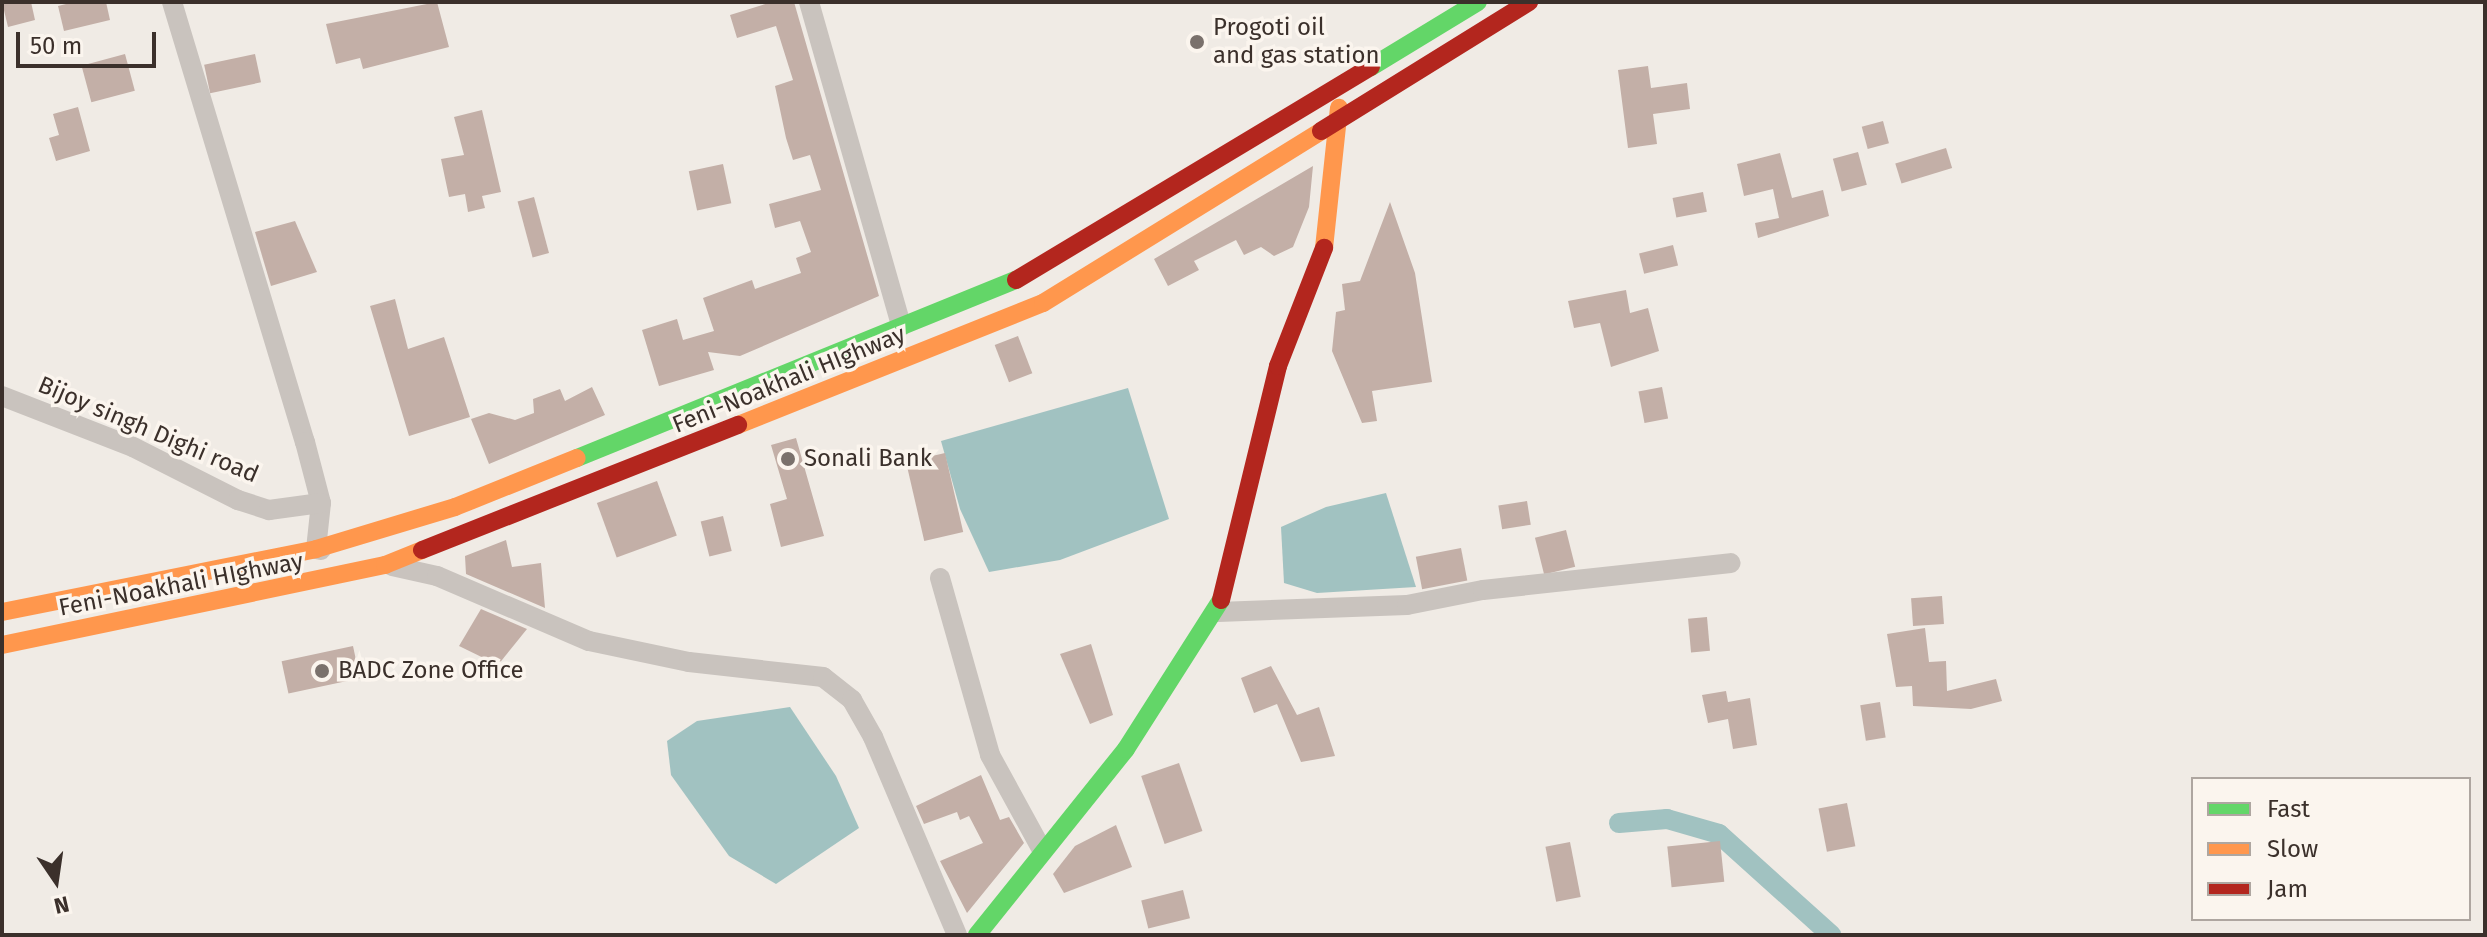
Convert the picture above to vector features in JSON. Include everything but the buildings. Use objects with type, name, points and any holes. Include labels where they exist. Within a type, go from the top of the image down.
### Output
[{"type":"highway","name":"Feni-Noakhali HIghway","points":[[2,612],[316,549],[455,507],[1033,273],[1478,2]]},
{"type":"highway","name":"Feni-Noakhali HIghway","points":[[2,645],[385,565],[1043,303],[1334,127],[1529,2]]},
{"type":"highway","points":[[977,935],[1042,850],[1126,749],[1218,612],[1278,366],[1328,236],[1334,127],[1344,83]]},
{"type":"street","points":[[172,2],[321,503],[316,549],[437,576],[589,641],[689,662],[823,677],[852,700],[873,737],[957,935]]},
{"type":"street","points":[[809,2],[901,326]]},
{"type":"street","name":"Bijoy singh Dighi road","points":[[2,396],[133,447],[238,500],[269,510],[321,503]]},
{"type":"street","points":[[1218,612],[1407,605],[1483,590],[1731,563]]},
{"type":"street","points":[[940,578],[990,755],[1042,850]]},
{"type":"water","points":[[1128,388],[1169,519],[1060,560],[989,572],[960,509],[941,441]]},
{"type":"water","points":[[1386,493],[1416,587],[1317,593],[1284,583],[1281,527],[1326,507]]},
{"type":"water","points":[[790,707],[836,776],[859,828],[776,884],[729,856],[671,775],[667,741],[697,721]]},
{"type":"waterway","points":[[1619,823],[1667,819],[1719,834],[1831,935]]},
{"type":"traffic: fast","points":[[1371,67],[1478,2]]},
{"type":"traffic: fast","points":[[577,458],[1016,280]]},
{"type":"traffic: fast","points":[[977,935],[1126,749],[1221,600]]},
{"type":"traffic: slow","points":[[1324,248],[1339,108]]},
{"type":"traffic: slow","points":[[738,425],[1043,303],[1321,131]]},
{"type":"traffic: slow","points":[[2,612],[316,549],[455,507],[577,458]]},
{"type":"traffic: slow","points":[[2,645],[385,565],[422,550]]},
{"type":"traffic: jam","points":[[1321,131],[1529,2]]},
{"type":"traffic: jam","points":[[1016,280],[1371,67]]},
{"type":"traffic: jam","points":[[1221,600],[1278,366],[1324,248]]},
{"type":"traffic: jam","points":[[422,550],[738,425]]},
{"type":"place","name":"Progoti oil and gas station","points":[[1197,42]]},
{"type":"place","name":"Sonali Bank","points":[[788,459]]},
{"type":"place","name":"BADC Zone Office","points":[[322,671]]}]
